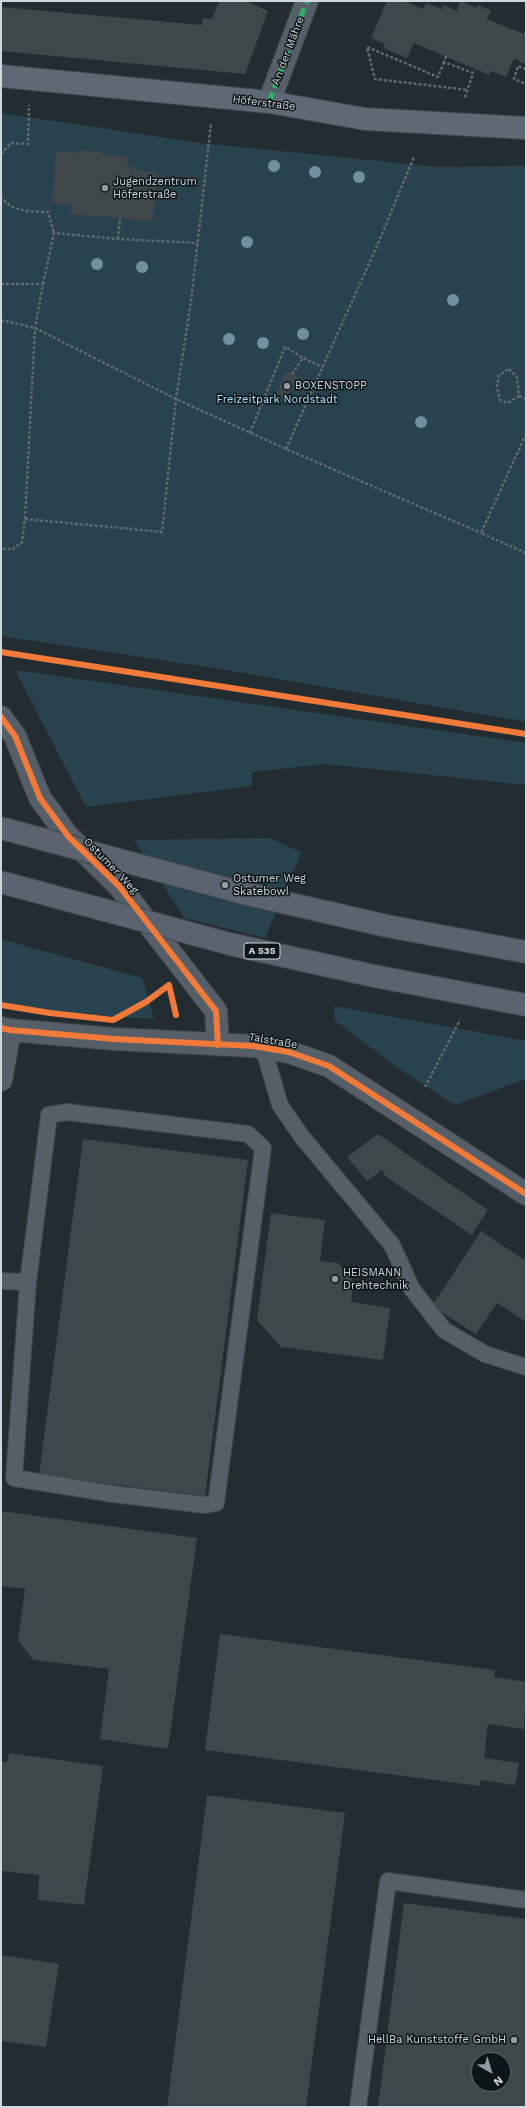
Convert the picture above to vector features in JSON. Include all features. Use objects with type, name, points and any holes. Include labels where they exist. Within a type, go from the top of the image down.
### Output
[{"type":"highway","points":[[1,828],[243,893],[386,926],[526,952]]},
{"type":"highway","name":"A 535","points":[[1,882],[230,944],[374,976],[526,1005]]},
{"type":"main road","name":"Höferstraße","points":[[1,76],[269,102],[365,119],[526,128]]},
{"type":"street","name":"An der Mähre","points":[[269,102],[307,1]]},
{"type":"street","name":"Ostumer Weg","points":[[1,717],[15,736],[40,798],[63,830],[119,886],[216,1011],[218,1045]]},
{"type":"street","name":"Talstraße","points":[[5,1029],[114,1039],[263,1047],[289,1052],[329,1066],[526,1194]]},
{"type":"street","points":[[1,1080],[5,1029]]},
{"type":"lane","points":[[263,1047],[280,1105],[302,1137],[392,1245],[412,1289],[444,1330],[485,1354],[526,1367]]},
{"type":"lane","points":[[67,1112],[248,1134],[263,1148],[216,1504],[205,1505],[113,1494],[14,1478],[28,1282],[49,1115],[67,1112]]},
{"type":"lane","points":[[1,1281],[28,1282]]},
{"type":"lane","points":[[358,2107],[388,1881],[526,1900]]},
{"type":"path","points":[[446,56],[438,77],[367,47],[375,79],[468,90]]},
{"type":"path","points":[[444,62],[473,73],[464,102]]},
{"type":"path","points":[[526,69],[518,66],[514,79],[526,84]]},
{"type":"path","points":[[26,519],[162,532],[176,399],[198,242],[210,139],[212,97]]},
{"type":"path","points":[[1,154],[11,143],[28,144],[29,104]]},
{"type":"path","points":[[286,449],[380,239],[414,157]]},
{"type":"path","points":[[1,196],[4,201],[19,210],[48,212],[54,233],[35,328],[26,519],[22,542],[13,549],[1,549]]},
{"type":"path","points":[[118,239],[120,218]]},
{"type":"path","points":[[54,233],[118,239],[198,242]]},
{"type":"path","points":[[1,284],[43,284]]},
{"type":"path","points":[[1,320],[35,328],[176,399],[250,433],[526,553]]},
{"type":"path","points":[[250,433],[285,347],[303,358],[323,367]]},
{"type":"path","points":[[292,374],[303,358]]},
{"type":"path","points":[[509,369],[517,377],[519,396],[508,403],[500,400],[497,387],[499,376],[509,369]]},
{"type":"path","points":[[519,396],[526,399]]},
{"type":"path","points":[[481,533],[526,434]]},
{"type":"path","points":[[426,1087],[461,1017]]},
{"type":"green space","name":"Freizeitpark Nordstadt","points":[[1,113],[201,143],[438,167],[526,166],[526,722],[221,669],[1,636]]},
{"type":"green space","points":[[15,670],[526,743],[526,785],[325,764],[252,772],[252,786],[86,807]]},
{"type":"green space","name":"Ostumer Weg Skatebowl","points":[[269,838],[302,852],[265,938],[184,918],[134,840]]},
{"type":"green space","points":[[1,939],[142,978],[154,1019],[60,1013],[1,1006]]},
{"type":"green space","points":[[334,1006],[526,1041],[526,1079],[455,1105],[395,1066],[335,1021]]},
{"type":"building","points":[[219,1],[246,1],[268,11],[245,74],[1,51],[1,7],[202,25],[203,18],[212,19]]},
{"type":"building","points":[[387,1],[403,1],[424,9],[426,3],[442,9],[444,5],[457,11],[460,1],[476,8],[478,5],[491,10],[487,19],[524,34],[526,29],[526,64],[514,59],[506,77],[491,71],[489,75],[414,43],[407,58],[383,48],[385,44],[371,38]]},
{"type":"building","name":"Jugendzentrum Höferstraße","points":[[77,149],[102,152],[101,155],[128,157],[127,166],[136,167],[136,170],[158,172],[153,221],[71,214],[72,205],[52,203],[56,151],[77,153]]},
{"type":"building","name":"BOXENSTOPP","points":[[287,371],[299,377],[286,401],[275,395]]},
{"type":"building","points":[[378,1134],[488,1210],[472,1235],[386,1177],[382,1170],[367,1181],[347,1157]]},
{"type":"building","points":[[83,1139],[248,1160],[205,1496],[39,1475]]},
{"type":"building","points":[[271,1213],[325,1220],[320,1261],[338,1263],[354,1282],[351,1302],[390,1308],[383,1360],[281,1347],[257,1320]]},
{"type":"building","points":[[481,1231],[526,1261],[526,1322],[497,1303],[476,1334],[432,1306]]},
{"type":"building","points":[[1,1511],[197,1538],[168,1749],[100,1739],[109,1669],[33,1660],[18,1640],[25,1589],[1,1586]]},
{"type":"building","points":[[220,1634],[495,1670],[494,1677],[526,1682],[524,1729],[488,1724],[484,1758],[519,1763],[515,1785],[480,1780],[480,1786],[205,1750]]},
{"type":"building","points":[[9,1753],[103,1766],[84,1905],[38,1900],[39,1875],[1,1871],[1,1761],[7,1762]]},
{"type":"building","points":[[207,1795],[345,1813],[306,2107],[167,2107]]},
{"type":"building","points":[[404,1903],[526,1919],[526,2107],[378,2107]]},
{"type":"building","points":[[1,1955],[59,1964],[46,2047],[1,2041]]},
{"type":"marked path","points":[[269,102],[307,1]]},
{"type":"cycle path","points":[[1,652],[526,734]]},
{"type":"cycle path","points":[[1,717],[15,736],[40,798],[68,836],[119,886],[216,1011],[218,1045]]},
{"type":"cycle path","points":[[1,1005],[50,1013],[113,1020],[146,1002],[169,985],[176,1015]]},
{"type":"cycle path","points":[[1,1028],[114,1039],[253,1046],[289,1052],[329,1066],[526,1194]]},
{"type":"place","name":"Jugendzentrum Höferstraße","points":[[105,188]]},
{"type":"place","name":"BOXENSTOPP","points":[[287,386]]},
{"type":"place","name":"Ostumer Weg Skatebowl","points":[[225,885]]},
{"type":"place","name":"HEISMANN Drehtechnik","points":[[335,1279]]},
{"type":"place","name":"HellBa Kunststoffe GmbH","points":[[514,2040]]}]
